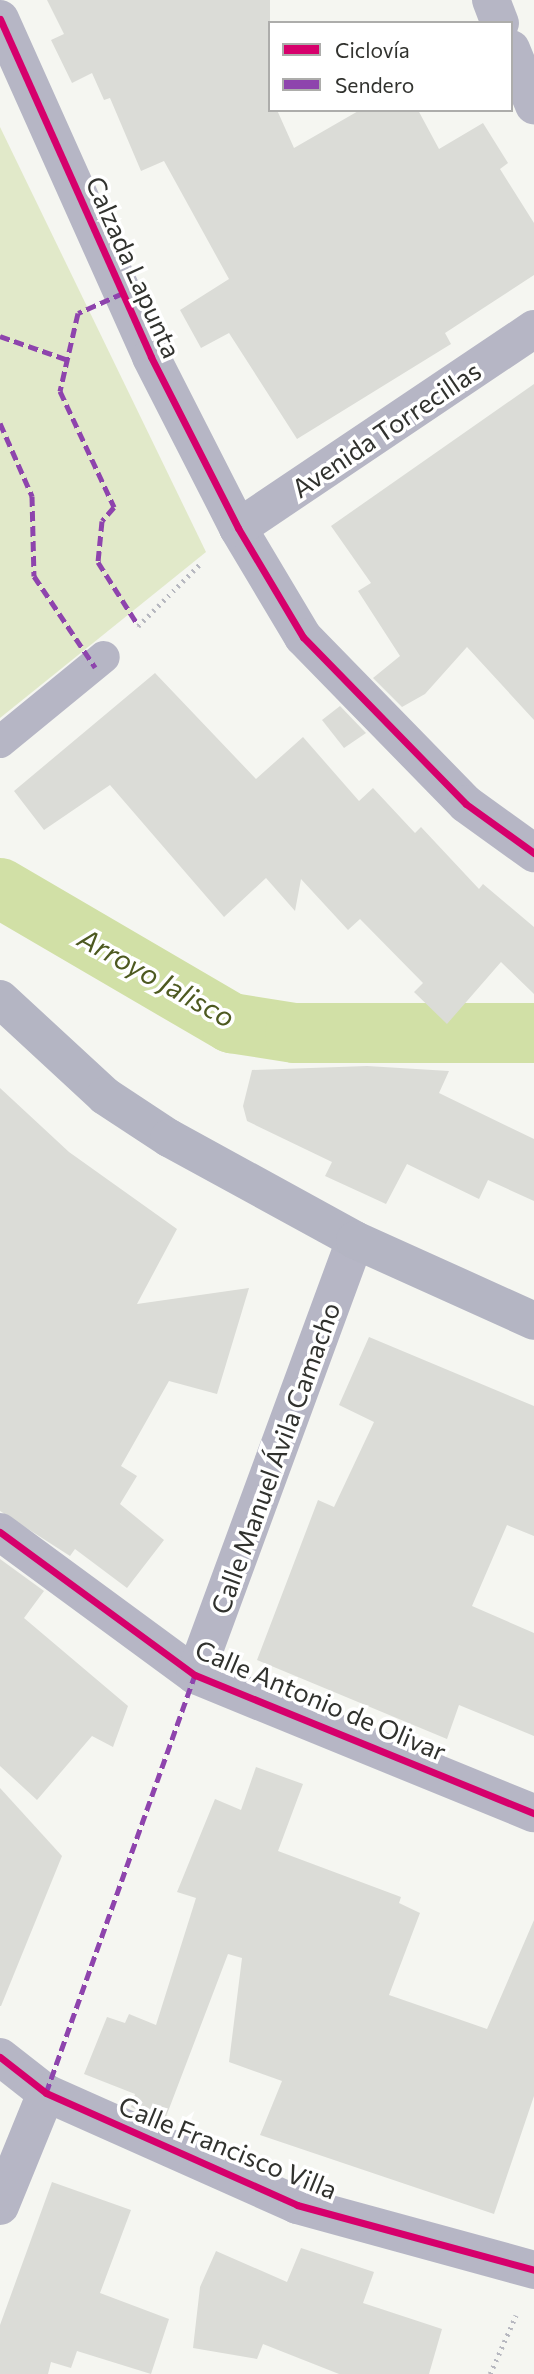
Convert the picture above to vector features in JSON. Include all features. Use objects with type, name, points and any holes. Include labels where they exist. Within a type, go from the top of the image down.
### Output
[{"type":"main road","points":[[0,999],[106,1096],[257,1191],[355,1240],[534,1321]]},
{"type":"street","points":[[491,0],[499,21]]},
{"type":"street","name":"Calzada Lapunta","points":[[0,19],[151,357],[238,528],[303,637],[467,804],[534,853]]},
{"type":"street","points":[[513,53],[534,105]]},
{"type":"street","name":"Avenida Torrecillas","points":[[238,528],[534,329]]},
{"type":"street","name":"Calle Manuel Ávila Camacho","points":[[195,1675],[355,1240]]},
{"type":"street","name":"Calle Antonio de Olivar","points":[[0,1532],[195,1675],[534,1813]]},
{"type":"street","name":"Calle Francisco Villa","points":[[0,2057],[46,2093],[297,2205],[528,2285]]},
{"type":"street","points":[[0,2206],[46,2093]]},
{"type":"lane","points":[[0,742],[104,657]]},
{"type":"path","points":[[104,657],[238,528]]},
{"type":"path","points":[[490,2374],[528,2285]]},
{"type":"green space","points":[[0,127],[206,552],[0,718]]},
{"type":"building","points":[[47,0],[270,0],[268,112],[278,112],[294,148],[357,112],[419,112],[439,149],[483,123],[508,163],[500,169],[534,223],[534,275],[445,333],[451,344],[297,439],[229,333],[201,348],[180,310],[229,279],[164,161],[141,171],[110,98],[104,100],[92,73],[72,83],[51,40],[64,34]]},
{"type":"building","points":[[534,384],[534,720],[467,647],[425,694],[402,707],[373,678],[400,656],[358,591],[371,583],[331,526]]},
{"type":"building","points":[[155,673],[256,779],[303,737],[359,801],[373,788],[415,833],[421,827],[479,889],[483,884],[534,927],[534,994],[501,962],[447,1024],[414,992],[423,983],[360,919],[348,930],[301,879],[295,911],[266,878],[224,917],[110,785],[44,830],[14,791]]},
{"type":"building","points":[[340,706],[366,733],[344,748],[322,720]]},
{"type":"building","points":[[367,1066],[449,1071],[439,1093],[534,1139],[534,1201],[488,1180],[479,1199],[407,1164],[386,1204],[325,1176],[332,1162],[247,1121],[243,1106],[252,1070]]},
{"type":"building","points":[[0,1088],[69,1152],[177,1229],[137,1304],[249,1288],[217,1394],[169,1381],[121,1466],[137,1476],[120,1504],[164,1540],[127,1588],[75,1549],[70,1556],[0,1511]]},
{"type":"building","points":[[369,1337],[534,1406],[534,1536],[507,1525],[472,1606],[534,1633],[534,1736],[459,1705],[447,1739],[257,1660],[318,1500],[334,1507],[374,1422],[339,1405]]},
{"type":"building","points":[[0,1559],[44,1591],[24,1618],[128,1706],[113,1747],[92,1736],[37,1800],[0,1766]]},
{"type":"building","points":[[256,1767],[303,1784],[278,1851],[401,1897],[399,1903],[420,1913],[389,1995],[487,2029],[534,1920],[534,2096],[494,2214],[260,2135],[282,2081],[229,2062],[242,1958],[228,1954],[164,2122],[131,2107],[135,2094],[84,2074],[107,2017],[125,2023],[129,2014],[156,2025],[196,1898],[177,1892],[215,1799],[241,1810]]},
{"type":"building","points":[[0,1788],[62,1856],[1,2006],[0,2006]]},
{"type":"building","points":[[52,2182],[131,2210],[100,2293],[169,2319],[151,2374],[77,2351],[71,2368],[51,2362],[48,2374],[0,2374],[0,2325]]},
{"type":"building","points":[[301,2248],[374,2272],[363,2303],[442,2329],[429,2374],[339,2374],[263,2344],[257,2359],[193,2348],[200,2287],[216,2251],[287,2282]]},
{"type":"waterway","name":"Arroyo Jalisco","points":[[0,888],[231,1023],[295,1033],[534,1033]]},
{"type":"marked path","points":[[123,293],[78,313],[60,391],[114,507],[102,521],[98,562],[138,625]]},
{"type":"marked path","points":[[0,336],[68,360]]},
{"type":"marked path","points":[[0,423],[32,496],[34,576],[95,667]]},
{"type":"marked path","points":[[46,2093],[195,1675]]},
{"type":"cycle path","points":[[0,19],[151,357],[238,528],[303,637],[466,804],[534,853]]},
{"type":"cycle path","points":[[0,1532],[195,1675],[534,1813]]},
{"type":"cycle path","points":[[0,2057],[46,2093],[297,2205],[534,2270]]}]
